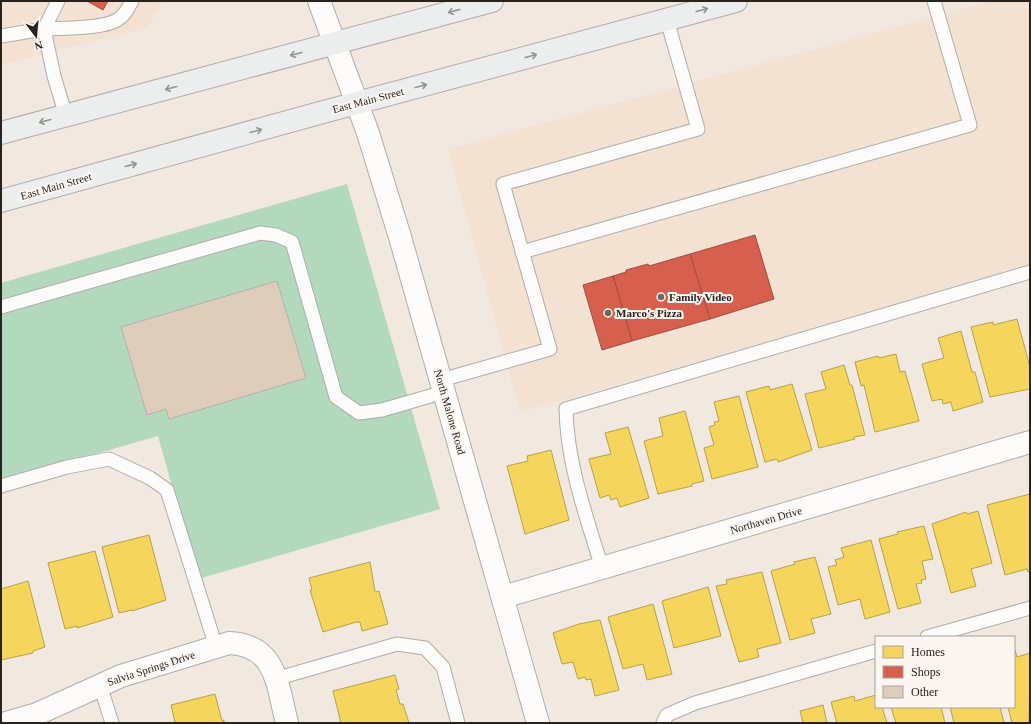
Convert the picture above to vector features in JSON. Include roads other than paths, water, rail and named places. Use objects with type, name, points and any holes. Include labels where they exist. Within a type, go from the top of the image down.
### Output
[{"type":"main road","points":[[1,133],[492,1]]},
{"type":"main road","name":"East Main Street","points":[[1,202],[356,103],[736,1]]},
{"type":"street","name":"North Malone Road","points":[[319,1],[368,133],[400,237],[538,723]]},
{"type":"street","name":"Northaven Drive","points":[[503,597],[1030,442]]},
{"type":"street","name":"Salvia Springs Drive","points":[[6,723],[37,714],[100,684],[121,676],[228,643],[242,644],[253,648],[268,661],[275,679]]},
{"type":"street","points":[[275,679],[287,723]]},
{"type":"lane","points":[[58,1],[44,29],[54,76],[66,116]]},
{"type":"lane","points":[[1,36],[44,29],[105,25],[118,20],[125,14],[132,1]]},
{"type":"lane","points":[[522,252],[970,125],[934,1]]},
{"type":"lane","points":[[1,307],[260,233],[276,236],[292,242],[336,397],[358,413],[382,410],[442,386],[550,349],[503,184],[698,129],[667,20]]},
{"type":"lane","points":[[602,568],[574,475],[566,433],[566,409],[1030,272]]},
{"type":"lane","points":[[1,486],[67,467],[109,459],[150,478],[167,490],[216,647]]},
{"type":"lane","points":[[931,636],[1030,608]]},
{"type":"lane","points":[[275,679],[397,644],[425,648],[443,667],[458,723]]},
{"type":"lane","points":[[663,723],[667,715],[695,703],[875,652]]},
{"type":"lane","points":[[100,684],[112,723]]},
{"type":"place","name":"Family Video","points":[[661,297]]},
{"type":"place","name":"Marco's Pizza","points":[[608,313]]}]
